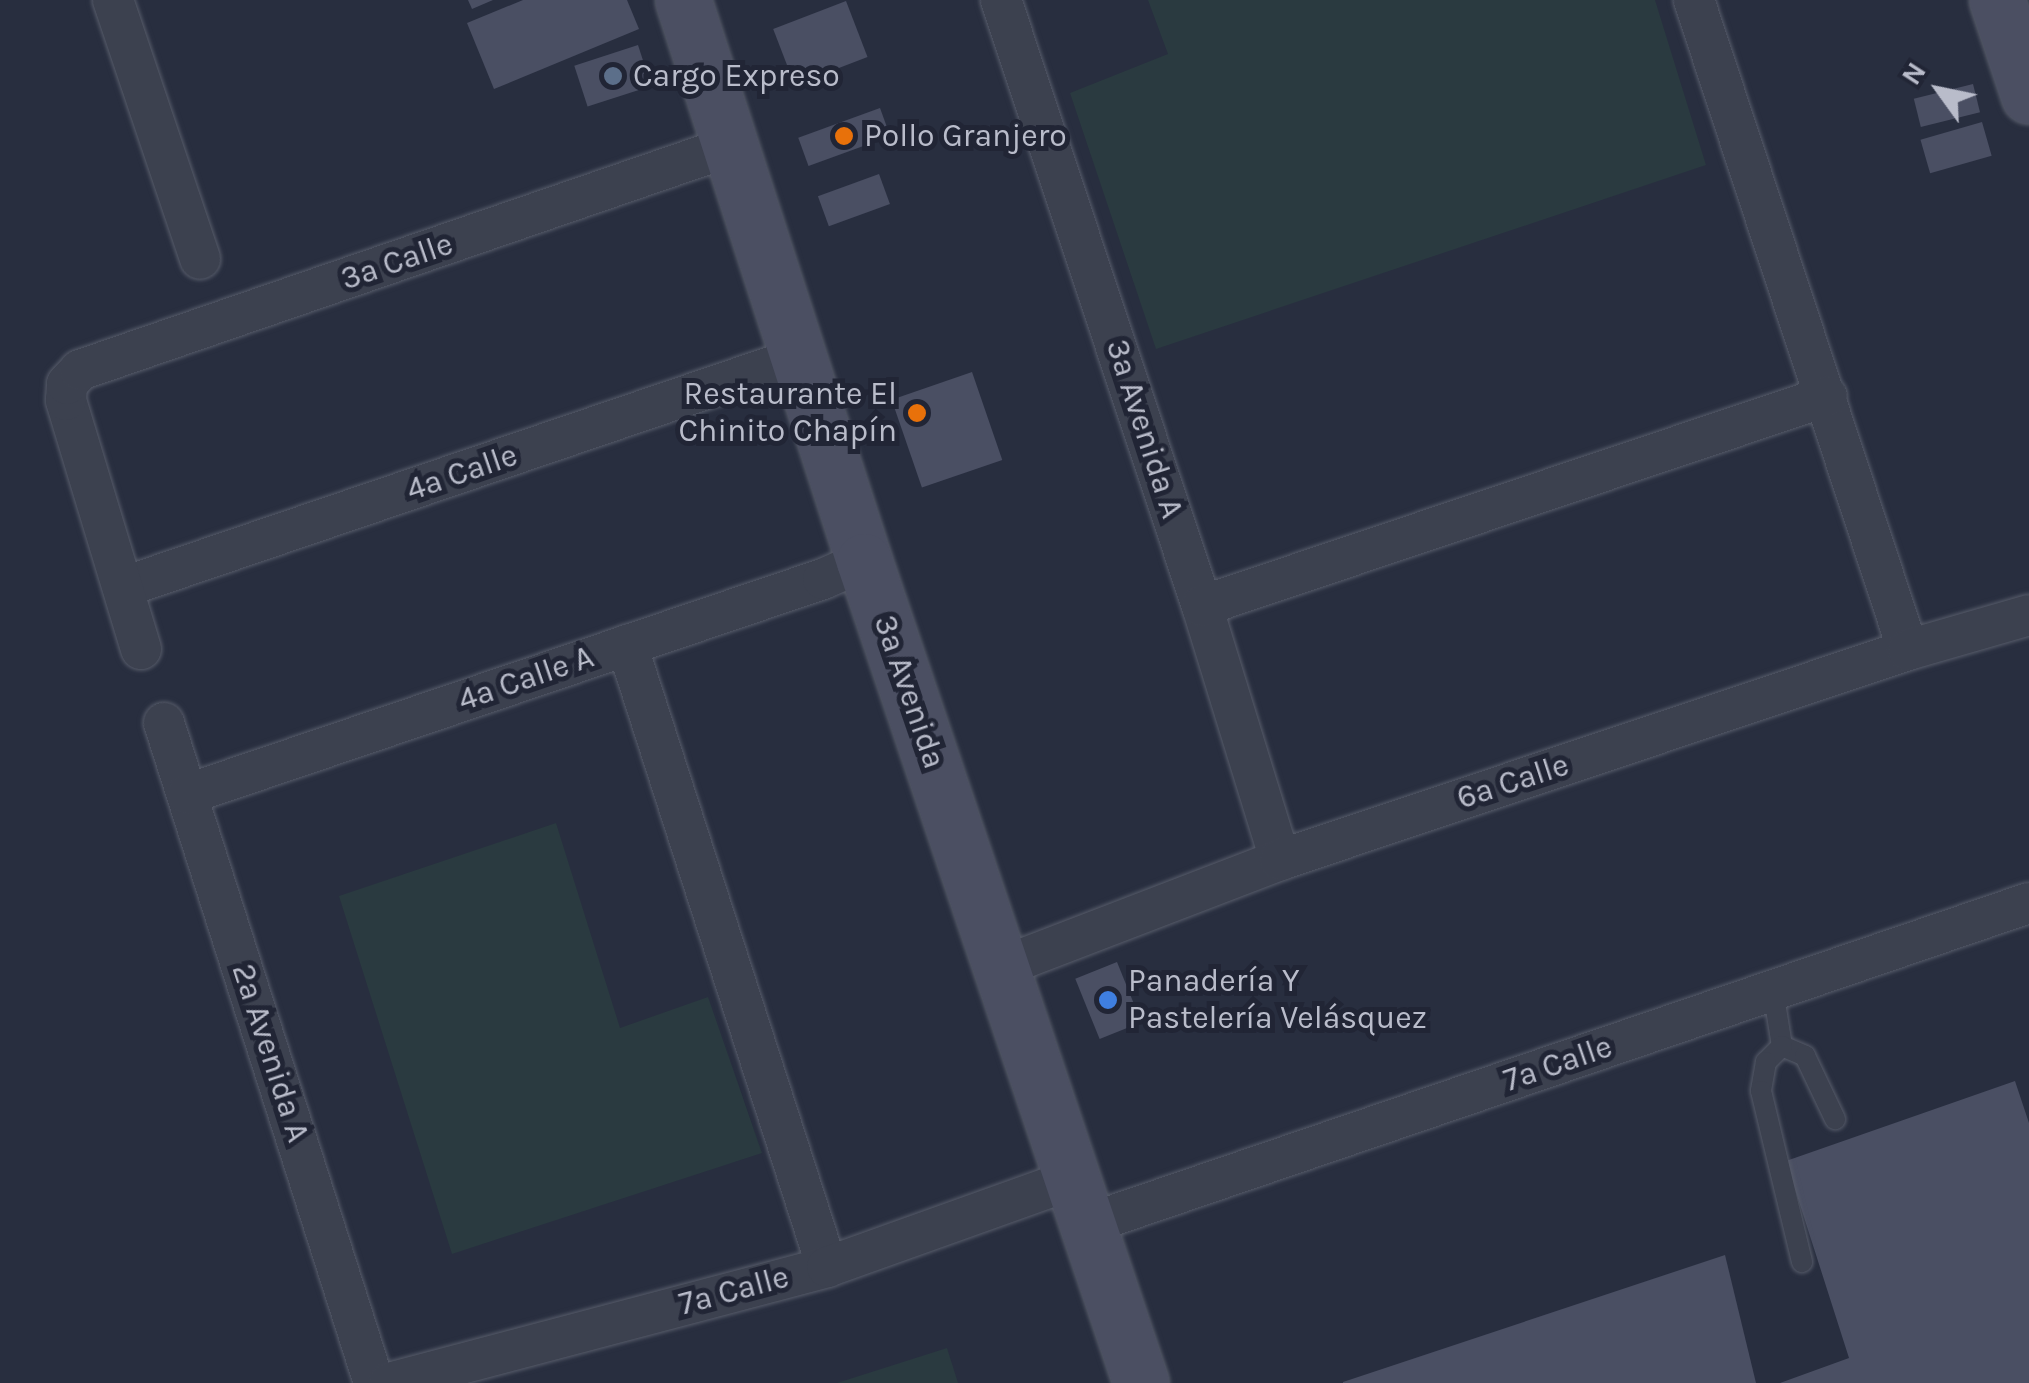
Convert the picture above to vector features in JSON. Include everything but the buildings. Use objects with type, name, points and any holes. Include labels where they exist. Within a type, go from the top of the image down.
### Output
[{"type":"main road","name":"3a Avenida","points":[[683,0],[864,561],[1004,966],[1141,1383]]},
{"type":"main road","points":[[1997,0],[2029,96]]},
{"type":"street","points":[[113,0],[200,259]]},
{"type":"street","name":"3a Avenida A","points":[[1002,0],[1202,606],[1280,860]]},
{"type":"street","points":[[1694,0],[1908,650]]},
{"type":"street","name":"3a Calle","points":[[124,586],[66,400],[67,384],[80,370],[731,146]]},
{"type":"street","name":"4a Calle","points":[[124,586],[800,357]]},
{"type":"street","points":[[1202,606],[1827,396]]},
{"type":"street","name":"4a Calle A","points":[[188,794],[864,561]]},
{"type":"street","points":[[124,586],[141,650]]},
{"type":"street","name":"6a Calle","points":[[1004,966],[1280,860],[1908,650],[2029,616]]},
{"type":"street","points":[[626,645],[827,1266]]},
{"type":"street","name":"2a Avenida A","points":[[164,723],[374,1383]]},
{"type":"street","name":"7a Calle","points":[[389,1383],[1080,1202],[1773,990],[2029,903]]},
{"type":"lane","points":[[1773,990],[1782,1046]]},
{"type":"lane","points":[[1782,1046],[1805,1056],[1834,1119]]},
{"type":"lane","points":[[1782,1046],[1766,1062],[1761,1091],[1802,1262]]},
{"type":"shaded area","points":[[1148,0],[1655,0],[1706,165],[1156,349],[1070,93],[1168,54]]},
{"type":"shaded area","points":[[556,823],[620,1028],[708,997],[762,1153],[452,1254],[339,896]]},
{"type":"shaded area","points":[[947,1348],[958,1383],[837,1383]]},
{"type":"place","name":"Cargo Expreso","points":[[613,76]]},
{"type":"place","name":"Pollo Granjero","points":[[844,136]]},
{"type":"place","name":"Restaurante El Chinito Chapín","points":[[917,413]]},
{"type":"place","name":"Panadería Y Pastelería Velásquez","points":[[1108,1000]]}]
